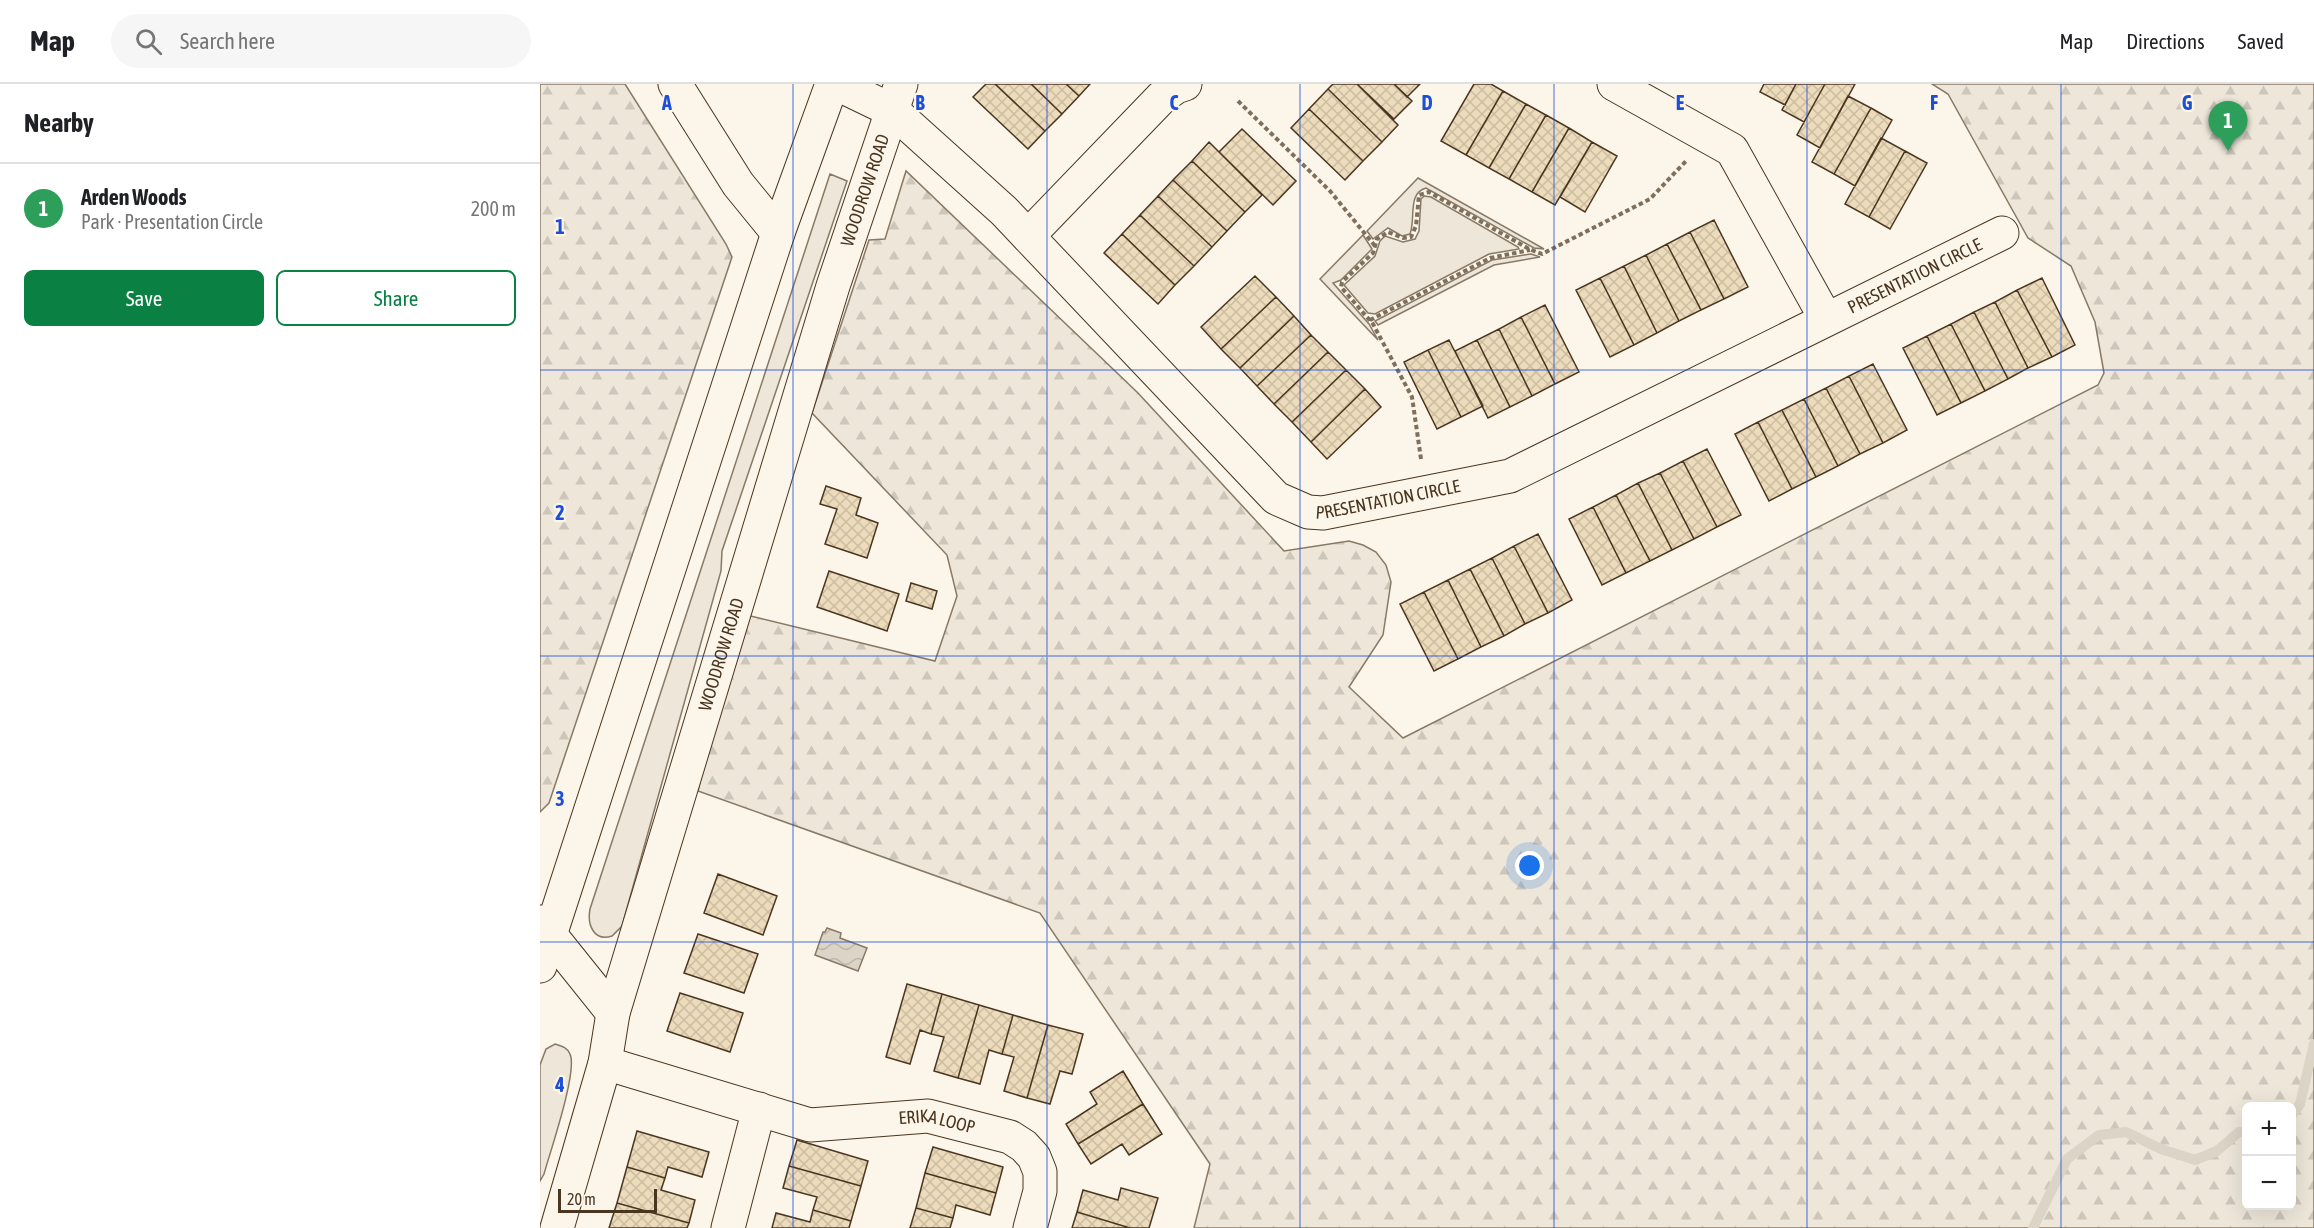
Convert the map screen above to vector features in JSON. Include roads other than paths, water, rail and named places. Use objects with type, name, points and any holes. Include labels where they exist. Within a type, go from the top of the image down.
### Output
[{"type":"street","points":[[675,84],[738,184],[778,233]]},
{"type":"street","points":[[540,966],[545,928],[778,233],[832,84]]},
{"type":"street","name":"PRESENTATION CIRCLE","points":[[837,84],[897,97],[1276,498],[1308,512],[1323,513],[1510,476],[2002,233]]},
{"type":"street","points":[[1028,236],[1162,97],[1176,87],[1185,84]]},
{"type":"street","name":"PRESENTATION CIRCLE","points":[[1614,84],[1732,150],[1826,320]]},
{"type":"street","name":"WOODROW ROAD","points":[[557,1228],[605,1063],[613,1013],[833,286],[897,97]]},
{"type":"street","points":[[545,928],[613,1013]]},
{"type":"street","name":"ERIKA LOOP","points":[[605,1063],[810,1125],[928,1116],[1010,1137],[1024,1146],[1034,1157],[1040,1172],[1040,1191],[1030,1228]]},
{"type":"street","points":[[728,1228],[759,1109]]},
{"type":"water","points":[[827,928],[841,933],[840,938],[867,948],[858,971],[815,955],[823,932]]},
{"type":"waterway","points":[[2296,1110],[2300,1104],[2314,1044]]},
{"type":"waterway","points":[[2033,1228],[2067,1159],[2099,1135],[2126,1132],[2161,1149],[2195,1160],[2217,1151],[2239,1132],[2242,1132]]},
{"type":"place","name":"Arden Woods","points":[[2228,151]]}]
